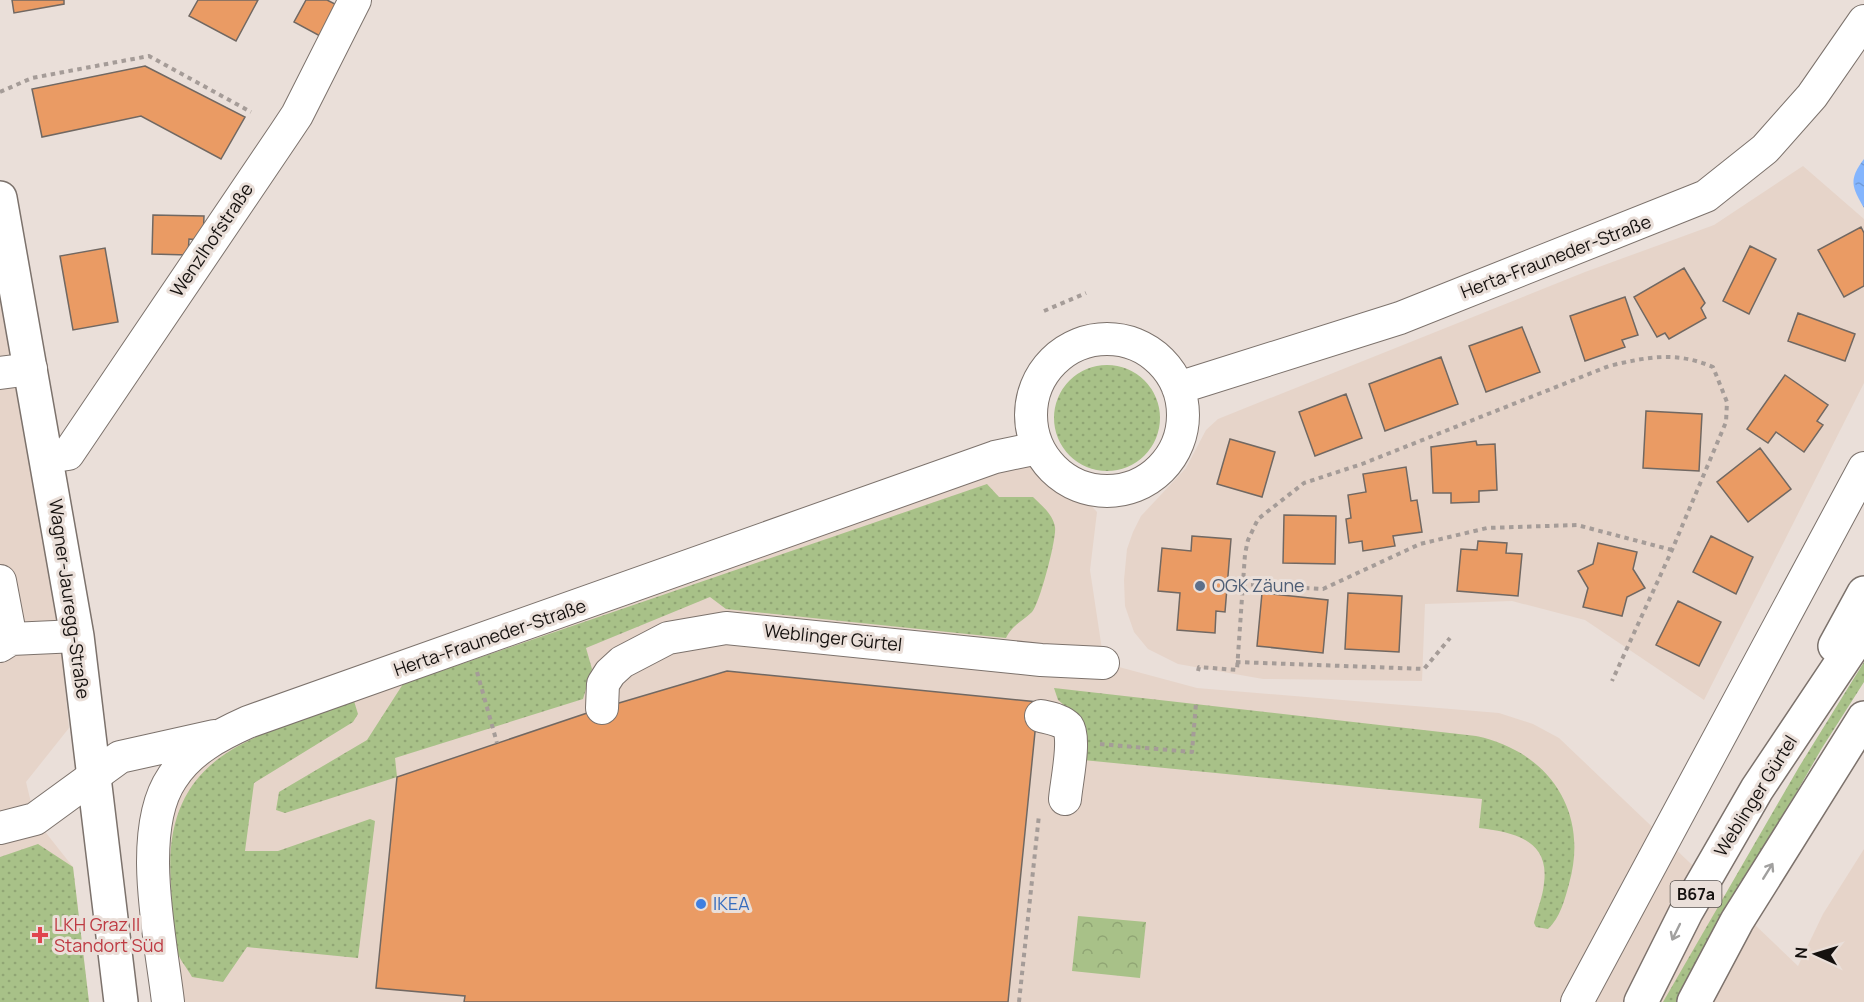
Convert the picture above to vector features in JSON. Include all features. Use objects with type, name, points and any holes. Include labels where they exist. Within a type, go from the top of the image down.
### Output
[{"type":"main road","name":"Wagner-Jauregg-Straße","points":[[0,198],[15,371],[47,457],[77,636],[121,1002]]},
{"type":"main road","points":[[1757,789],[1864,593]]},
{"type":"main road","name":"Weblinger Gürtel","points":[[1641,1002],[1686,912],[1757,789],[1864,629]]},
{"type":"main road","name":"B67a","points":[[1694,1002],[1737,921],[1864,718]]},
{"type":"street","name":"Wenzlhofstraße","points":[[47,457],[68,454],[291,124],[355,0]]},
{"type":"street","name":"Herta-Frauneder-Straße","points":[[1178,387],[1400,318],[1706,196],[1773,140],[1812,96],[1864,21]]},
{"type":"street","points":[[1111,338],[1132,343],[1152,353],[1168,368],[1178,387],[1184,413],[1179,440],[1167,463],[1147,481],[1122,490],[1088,488],[1072,483],[1052,468],[1038,448],[1032,426],[1032,404],[1044,373],[1051,363],[1068,349],[1100,339],[1111,338]]},
{"type":"street","name":"Herta-Frauneder-Straße","points":[[168,1002],[153,872],[156,817],[172,778],[192,755],[218,736],[248,722],[995,457],[1038,448]]},
{"type":"street","points":[[1577,1002],[1864,468]]},
{"type":"street","points":[[0,581],[7,636],[77,636]]},
{"type":"street","name":"Weblinger Gürtel","points":[[602,708],[603,684],[610,672],[622,662],[668,638],[726,628],[1041,660],[1103,663]]},
{"type":"street","points":[[1041,716],[1063,724],[1069,731],[1070,759],[1052,803]]},
{"type":"street","points":[[0,828],[35,819],[93,774],[126,754],[218,736]]},
{"type":"path","points":[[0,92],[32,78],[148,56],[251,112]]},
{"type":"path","points":[[1044,311],[1086,293]]},
{"type":"path","points":[[1198,671],[1199,667],[1237,670],[1242,584],[1248,540],[1258,519],[1304,483],[1392,452],[1609,366],[1644,357],[1692,358],[1713,367],[1727,402],[1726,422],[1672,550],[1612,681]]},
{"type":"path","points":[[1242,584],[1323,590],[1420,544],[1498,527],[1577,525],[1672,550]]},
{"type":"path","points":[[1236,662],[1424,669],[1450,638]]},
{"type":"path","points":[[477,674],[497,744]]},
{"type":"path","points":[[1099,743],[1192,752],[1196,703]]},
{"type":"path","points":[[1019,1002],[1052,803]]},
{"type":"shaded area","points":[[1803,166],[1864,219],[1864,383],[1704,700],[1585,620],[1512,601],[1425,604],[1422,681],[1263,679],[1178,664],[1148,649],[1134,632],[1125,606],[1124,580],[1127,549],[1133,532],[1141,516],[1186,468],[1206,430],[1218,419],[1585,272],[1714,225]]},
{"type":"shaded area","points":[[0,283],[11,344],[12,371],[51,545],[69,728],[26,782],[35,819],[73,867],[89,1002],[0,1002]]},
{"type":"shaded area","points":[[1038,448],[1097,512],[1090,570],[1104,663],[1197,688],[1499,713],[1533,724],[1559,738],[1798,966],[1823,914],[1864,849],[1864,1002],[168,1002],[153,872],[192,755]]},
{"type":"green space","points":[[1107,365],[1127,369],[1144,381],[1156,398],[1160,418],[1156,438],[1144,455],[1127,467],[1107,471],[1087,467],[1070,455],[1058,438],[1054,418],[1058,398],[1070,381],[1087,369]]},
{"type":"green space","points":[[987,484],[999,497],[1033,497],[1049,514],[1055,527],[1047,570],[1035,606],[1032,612],[1012,629],[1006,638],[726,609],[710,597],[586,648],[592,669],[583,699],[395,758],[397,777],[285,813],[276,810],[279,792],[367,740],[403,684]]},
{"type":"green space","points":[[1864,662],[1864,682],[1822,748],[1676,1002],[1663,1002],[1799,767]]},
{"type":"green space","points":[[1054,688],[1476,736],[1502,744],[1524,755],[1543,770],[1557,788],[1568,809],[1573,832],[1574,857],[1562,908],[1548,929],[1536,927],[1534,923],[1544,883],[1541,856],[1526,840],[1504,832],[1479,828],[1482,799],[1083,760],[1076,715],[1058,700]]},
{"type":"green space","points":[[354,701],[358,714],[353,722],[254,783],[245,851],[278,851],[370,819],[375,821],[358,958],[247,947],[223,982],[192,977],[177,953],[172,926],[172,841],[181,806],[198,778],[221,757],[249,740],[281,726]]},
{"type":"green space","name":"LKH Graz II Standort Süd","points":[[38,844],[73,867],[89,1002],[0,1002],[0,857]]},
{"type":"green space","points":[[1078,916],[1146,922],[1140,978],[1072,971]]},
{"type":"water","points":[[1864,159],[1864,208],[1855,189],[1854,178]]},
{"type":"building","points":[[12,0],[64,0],[64,4],[14,13]]},
{"type":"building","points":[[198,0],[258,0],[236,41],[189,16]]},
{"type":"building","points":[[306,0],[327,0],[337,5],[320,36],[294,22]]},
{"type":"building","points":[[145,66],[245,117],[221,159],[141,116],[42,137],[32,89]]},
{"type":"building","points":[[153,215],[204,216],[203,240],[189,239],[188,255],[152,254]]},
{"type":"building","points":[[1861,227],[1864,233],[1864,286],[1844,297],[1818,250]]},
{"type":"building","points":[[1750,246],[1776,259],[1749,314],[1723,301]]},
{"type":"building","points":[[105,248],[118,322],[73,330],[60,256]]},
{"type":"building","points":[[1684,268],[1705,303],[1701,308],[1706,318],[1669,339],[1665,333],[1657,337],[1634,297]]},
{"type":"building","points":[[1625,297],[1638,335],[1622,340],[1625,347],[1585,361],[1570,316]]},
{"type":"building","points":[[1798,313],[1855,334],[1845,361],[1788,341]]},
{"type":"building","points":[[1522,327],[1540,372],[1486,392],[1469,346]]},
{"type":"building","points":[[1441,357],[1458,404],[1385,431],[1369,384]]},
{"type":"building","points":[[1785,375],[1828,405],[1817,421],[1823,425],[1804,452],[1776,432],[1768,443],[1747,429]]},
{"type":"building","points":[[1346,394],[1362,438],[1315,456],[1299,412]]},
{"type":"building","points":[[1646,411],[1702,414],[1699,471],[1643,468]]},
{"type":"building","points":[[1230,439],[1275,452],[1262,497],[1217,484]]},
{"type":"building","points":[[1476,441],[1477,445],[1495,444],[1497,490],[1479,491],[1479,502],[1451,503],[1451,493],[1433,493],[1431,447]]},
{"type":"building","points":[[1760,448],[1791,489],[1748,522],[1717,482]]},
{"type":"building","points":[[1406,467],[1411,501],[1417,500],[1422,532],[1393,536],[1395,546],[1363,551],[1362,541],[1349,543],[1346,519],[1351,518],[1348,495],[1366,492],[1363,474]]},
{"type":"building","points":[[1284,515],[1336,516],[1335,564],[1283,563]]},
{"type":"building","points":[[1192,536],[1231,539],[1225,612],[1216,611],[1215,633],[1177,630],[1180,593],[1158,591],[1162,548],[1191,551]]},
{"type":"building","points":[[1711,536],[1753,557],[1736,594],[1693,572]]},
{"type":"building","points":[[1478,541],[1507,543],[1506,553],[1522,554],[1518,596],[1457,591],[1461,549],[1477,550]]},
{"type":"building","points":[[1598,543],[1637,552],[1633,569],[1645,588],[1627,597],[1622,616],[1583,607],[1588,588],[1578,571],[1593,564]]},
{"type":"building","points":[[1262,593],[1328,600],[1323,653],[1257,646]]},
{"type":"building","points":[[1348,593],[1402,596],[1399,652],[1345,649]]},
{"type":"building","points":[[1678,601],[1721,622],[1699,666],[1656,645]]},
{"type":"building","name":"IKEA","points":[[727,671],[1038,702],[1008,1002],[464,1002],[465,996],[376,988],[397,777],[602,708]]},
{"type":"place","name":"OGK Zäune","points":[[1200,586]]},
{"type":"place","name":"IKEA","points":[[701,904]]},
{"type":"place","name":"LKH Graz II Standort Süd","points":[[40,935]]}]
